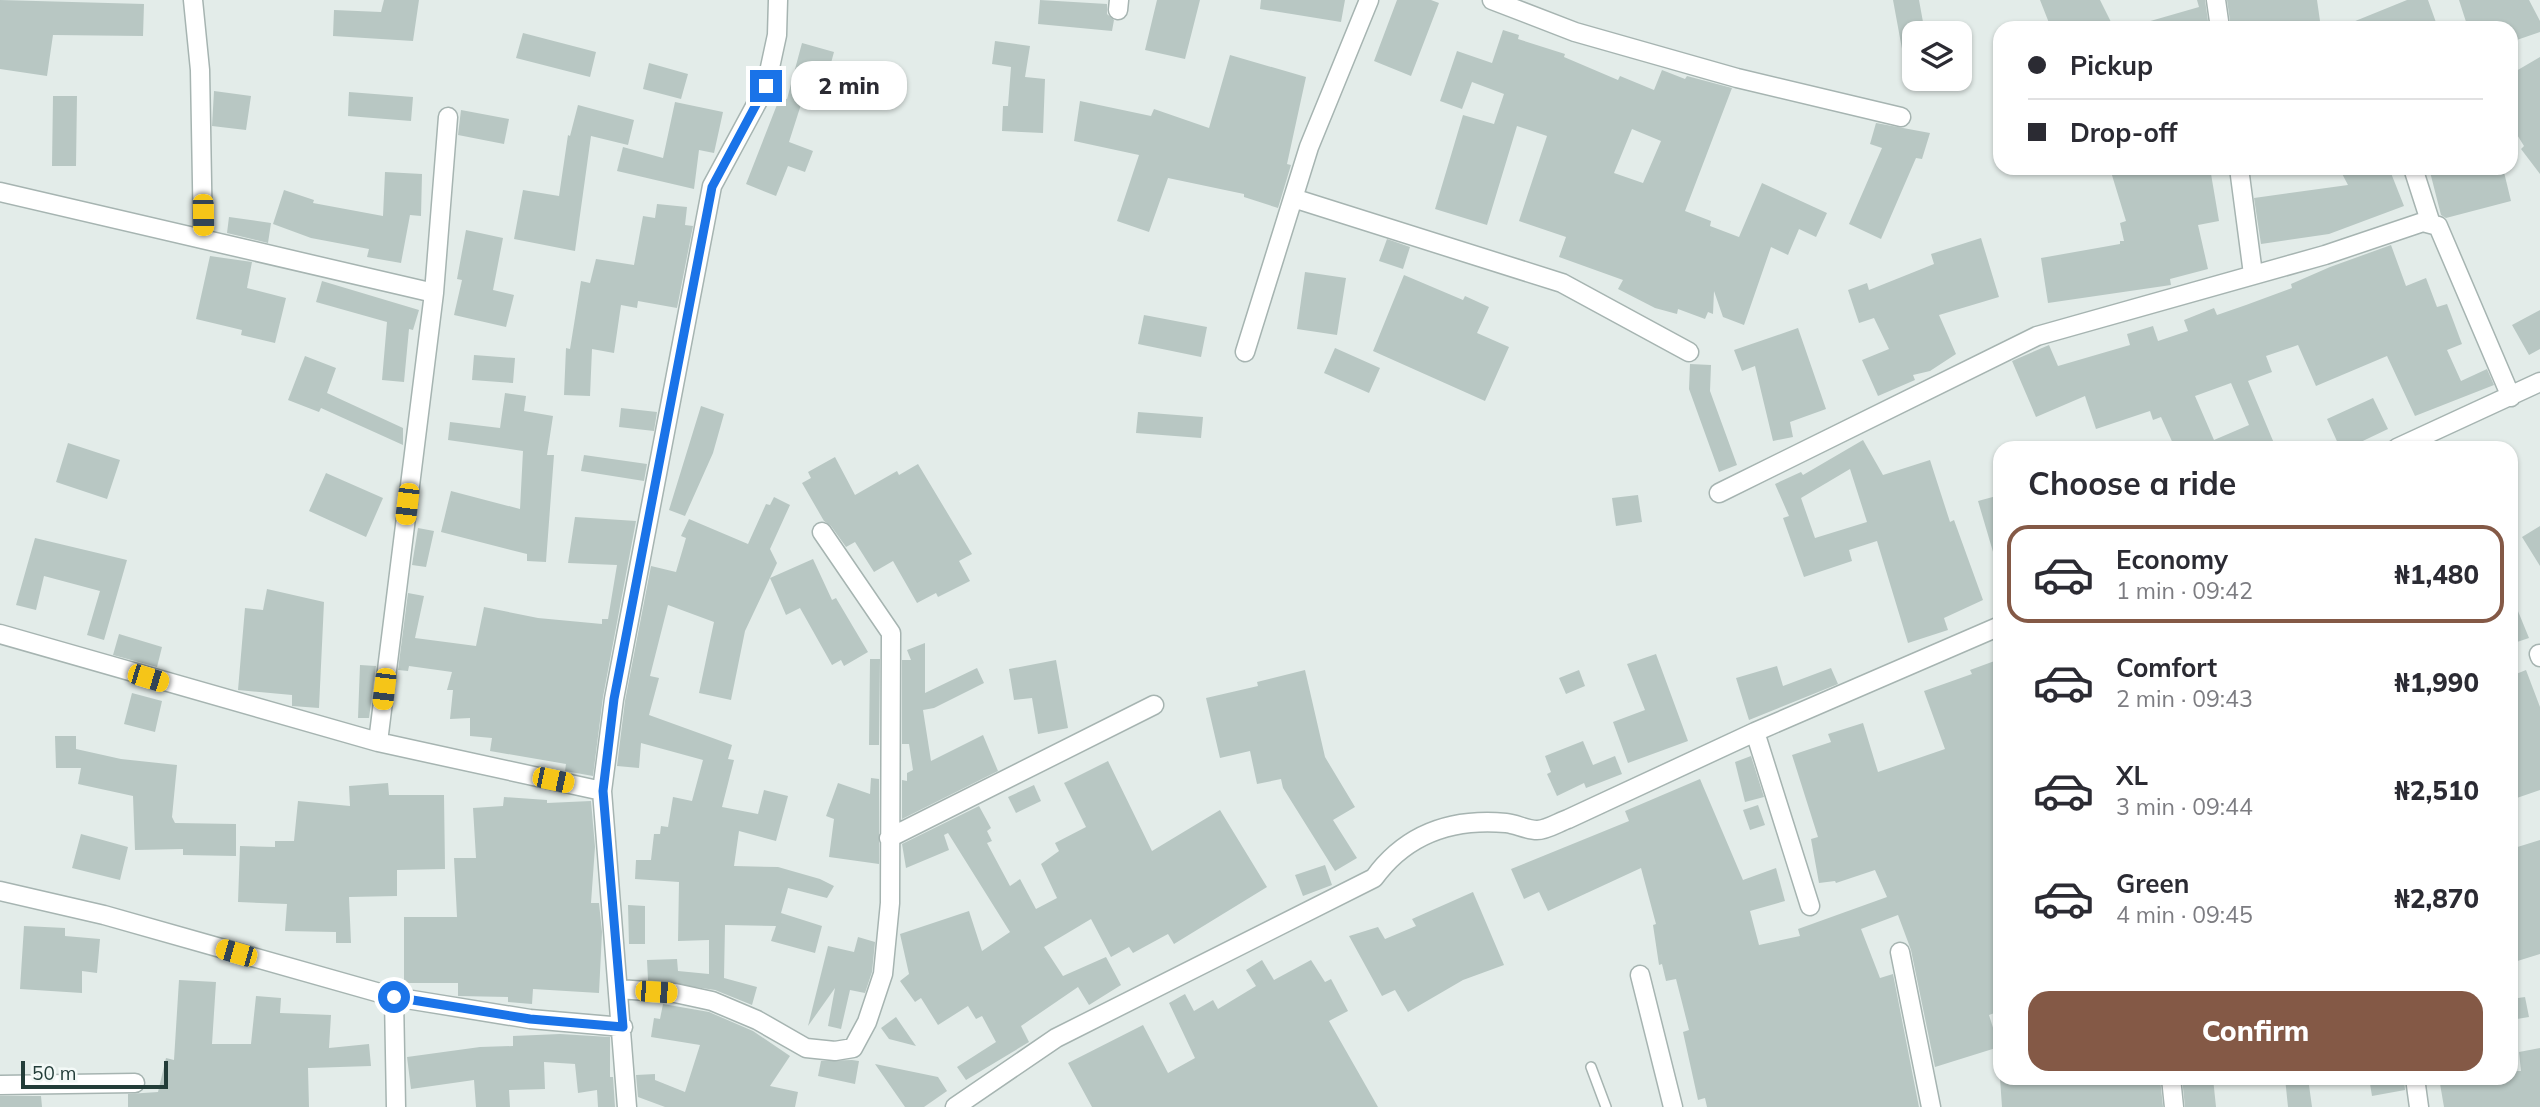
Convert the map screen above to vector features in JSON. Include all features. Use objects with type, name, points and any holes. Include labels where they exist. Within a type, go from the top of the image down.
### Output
[{"type":"street","points":[[193,0],[200,71],[203,239]]},
{"type":"street","points":[[627,1107],[603,791],[614,699],[712,187],[766,86],[777,35],[778,0]]},
{"type":"street","points":[[1245,352],[1308,147],[1369,0]]},
{"type":"street","points":[[1492,0],[1574,32],[1737,78],[1901,117]]},
{"type":"street","points":[[2216,0],[2219,21]]},
{"type":"street","points":[[378,742],[434,293],[448,117]]},
{"type":"street","points":[[2240,175],[2253,274]]},
{"type":"street","points":[[2415,175],[2431,224]]},
{"type":"street","points":[[0,192],[434,293]]},
{"type":"street","points":[[1293,198],[1562,283],[1689,352]]},
{"type":"street","points":[[1719,493],[2036,336],[2325,255],[2423,222],[2438,226],[2511,397]]},
{"type":"street","points":[[2414,441],[2540,382]]},
{"type":"street","points":[[618,989],[675,993],[712,1000],[757,1020],[806,1048],[835,1051],[853,1048],[867,1022],[883,974],[890,903],[891,633],[822,532]]},
{"type":"street","points":[[955,1107],[1056,1038],[1374,878],[1389,858],[1410,841],[1430,831],[1476,822],[1508,823],[1538,830],[1993,629]]},
{"type":"street","points":[[0,634],[378,742],[603,791]]},
{"type":"street","points":[[889,838],[1154,705]]},
{"type":"street","points":[[1755,732],[1810,906]]},
{"type":"street","points":[[0,891],[104,915],[394,997],[530,1019],[623,1027]]},
{"type":"street","points":[[1900,951],[1931,1107]]},
{"type":"street","points":[[1640,975],[1673,1107]]},
{"type":"street","points":[[394,997],[396,1107]]},
{"type":"street","points":[[0,1085],[135,1083]]},
{"type":"street","points":[[2172,1085],[2174,1107]]},
{"type":"street","points":[[2416,1085],[2419,1107]]},
{"type":"lane","points":[[1591,1067],[1606,1107]]},
{"type":"building","points":[[0,0],[144,4],[143,36],[53,35],[47,76],[0,69]]},
{"type":"building","points":[[384,0],[419,0],[413,41],[333,36],[334,10],[381,12]]},
{"type":"building","points":[[1040,0],[1107,4],[1107,14],[1114,20],[1112,31],[1038,24]]},
{"type":"building","points":[[1157,0],[1200,0],[1185,59],[1145,50]]},
{"type":"building","points":[[1261,0],[1345,0],[1341,22],[1260,9]]},
{"type":"building","points":[[1397,0],[1431,0],[1439,3],[1411,76],[1374,61]]},
{"type":"building","points":[[1893,0],[1919,0],[1923,21],[1902,21],[1902,49]]},
{"type":"building","points":[[2040,0],[2100,0],[2110,21],[2048,21]]},
{"type":"building","points":[[2197,0],[2205,0],[2208,21],[2150,21],[2199,7]]},
{"type":"building","points":[[2227,0],[2317,0],[2320,21],[2230,21]]},
{"type":"building","points":[[2407,0],[2428,0],[2436,21],[2355,21]]},
{"type":"building","points":[[2459,0],[2529,0],[2540,21],[2540,32],[2518,40],[2518,21],[2466,21]]},
{"type":"building","points":[[1503,30],[1519,35],[1518,39],[1565,54],[1564,57],[1618,80],[1620,76],[1654,90],[1662,70],[1685,79],[1687,76],[1732,88],[1685,211],[1711,221],[1710,226],[1739,237],[1762,183],[1827,213],[1816,237],[1799,229],[1788,255],[1771,247],[1744,325],[1723,317],[1714,291],[1713,314],[1708,312],[1705,319],[1678,309],[1677,314],[1655,308],[1618,289],[1623,280],[1559,257],[1566,237],[1519,221],[1547,136],[1517,126],[1487,225],[1435,209],[1463,115],[1494,124],[1504,94],[1472,82],[1462,109],[1440,101],[1457,51],[1492,63]],"holes":[[[1632,129],[1661,141],[1643,183],[1614,173]]]},
{"type":"building","points":[[523,33],[596,52],[590,77],[516,58]]},
{"type":"building","points":[[995,41],[1030,46],[1025,77],[1045,79],[1043,133],[1002,131],[1003,106],[1008,106],[1011,67],[992,64]]},
{"type":"building","points":[[802,43],[834,52],[822,96],[805,92],[789,142],[813,151],[805,172],[788,166],[776,196],[746,184],[780,97],[787,99]]},
{"type":"building","points":[[1230,55],[1306,77],[1287,164],[1291,165],[1278,208],[1244,197],[1244,194],[1168,178],[1149,232],[1117,221],[1139,155],[1074,141],[1080,101],[1151,116],[1154,109],[1209,128]]},
{"type":"building","points":[[2540,57],[2540,174],[2521,149],[2524,146],[2518,136],[2518,70]]},
{"type":"building","points":[[649,63],[688,74],[681,99],[643,89]]},
{"type":"building","points":[[214,91],[251,96],[246,130],[212,126]]},
{"type":"building","points":[[349,92],[413,97],[411,121],[348,116]]},
{"type":"building","points":[[53,96],[77,96],[76,166],[52,166]]},
{"type":"building","points":[[675,102],[723,112],[714,153],[699,150],[694,189],[617,171],[623,147],[663,158]]},
{"type":"building","points":[[578,105],[634,120],[628,145],[591,136],[575,251],[514,239],[523,190],[559,196],[568,135],[570,136]]},
{"type":"building","points":[[461,110],[509,119],[504,144],[458,135]]},
{"type":"building","points":[[1876,123],[1930,133],[1922,159],[1916,158],[1881,239],[1849,224],[1882,148],[1870,144]]},
{"type":"building","points":[[385,172],[422,174],[421,216],[410,215],[401,263],[367,257],[369,249],[311,238],[273,224],[284,190],[314,200],[313,203],[383,216]]},
{"type":"building","points":[[2112,175],[2211,175],[2219,221],[2198,225],[2208,269],[2170,279],[2171,285],[2048,303],[2041,258],[2120,244],[2120,241],[2124,241],[2120,223],[2126,221]]},
{"type":"building","points":[[2343,175],[2392,175],[2404,206],[2329,234],[2261,244],[2254,198],[2348,185]]},
{"type":"building","points":[[2431,175],[2505,175],[2511,201],[2446,218],[2441,215]]},
{"type":"building","points":[[657,204],[687,207],[685,225],[693,226],[677,308],[638,301],[637,308],[621,305],[614,353],[592,349],[590,396],[564,395],[566,348],[570,349],[581,281],[590,283],[596,259],[634,265],[643,216],[655,218]]},
{"type":"building","points":[[229,217],[271,223],[268,243],[227,233]]},
{"type":"building","points":[[466,230],[503,238],[493,290],[514,295],[506,327],[454,315],[462,280],[457,279]]},
{"type":"building","points":[[1981,238],[1999,297],[1939,315],[1956,354],[1930,371],[1913,375],[1915,380],[1878,396],[1862,360],[1889,349],[1874,318],[1859,323],[1848,290],[1867,283],[1869,290],[1934,264],[1931,254]]},
{"type":"building","points":[[1387,239],[1410,247],[1403,269],[1379,261]]},
{"type":"building","points":[[2391,245],[2406,286],[2426,278],[2437,307],[2447,304],[2462,344],[2447,350],[2461,381],[2487,369],[2494,385],[2415,416],[2387,356],[2316,386],[2298,345],[2266,356],[2272,372],[2248,381],[2273,441],[2172,441],[2161,417],[2153,420],[2150,411],[2096,429],[2085,396],[2036,417],[2012,361],[2049,345],[2058,366],[2130,345],[2127,334],[2153,326],[2158,341],[2188,331],[2184,320],[2214,308],[2217,315],[2292,288],[2291,284]],"holes":[[[2231,383],[2249,425],[2214,440],[2195,396]]]},
{"type":"building","points":[[210,256],[252,262],[247,288],[286,298],[275,343],[241,335],[242,330],[196,319]]},
{"type":"building","points":[[1305,272],[1346,278],[1337,335],[1297,329]]},
{"type":"building","points":[[1404,275],[1463,300],[1465,296],[1489,307],[1477,333],[1509,347],[1485,401],[1373,351]]},
{"type":"building","points":[[322,281],[419,310],[413,330],[409,329],[404,382],[382,380],[387,322],[316,302]]},
{"type":"building","points":[[2540,310],[2540,349],[2529,355],[2512,325]]},
{"type":"building","points":[[1144,315],[1207,327],[1201,357],[1138,344]]},
{"type":"building","points":[[1798,328],[1826,409],[1790,422],[1793,437],[1773,441],[1755,366],[1742,371],[1734,350]]},
{"type":"building","points":[[1335,348],[1380,368],[1369,393],[1324,373]]},
{"type":"building","points":[[474,355],[515,358],[513,383],[472,380]]},
{"type":"building","points":[[305,356],[336,368],[327,393],[403,428],[403,445],[321,408],[319,412],[288,400]]},
{"type":"building","points":[[1690,364],[1711,365],[1710,391],[1737,465],[1719,472],[1689,389]]},
{"type":"building","points":[[505,393],[526,396],[524,411],[553,416],[547,455],[554,455],[546,562],[527,561],[527,554],[441,532],[451,491],[520,509],[523,451],[448,440],[450,422],[500,428]]},
{"type":"building","points":[[2373,398],[2388,429],[2363,441],[2337,441],[2327,419]]},
{"type":"building","points":[[701,406],[724,414],[713,453],[685,516],[669,510]]},
{"type":"building","points":[[621,408],[657,412],[654,431],[619,427]]},
{"type":"building","points":[[1138,412],[1203,417],[1201,438],[1136,433]]},
{"type":"building","points":[[1863,440],[1883,475],[1930,460],[1950,522],[1954,520],[1983,600],[1944,618],[1948,630],[1908,643],[1877,541],[1849,550],[1852,561],[1804,577],[1783,518],[1789,516],[1775,484],[1801,472],[1803,475]],"holes":[[[1850,469],[1867,522],[1815,538],[1801,498]]]},
{"type":"building","points":[[68,443],[120,460],[107,499],[56,482]]},
{"type":"building","points":[[584,455],[647,464],[644,481],[581,471]]},
{"type":"building","points":[[835,457],[855,495],[897,471],[899,475],[918,464],[972,554],[959,561],[970,581],[938,597],[936,593],[917,603],[893,561],[874,572],[855,542],[846,547],[831,526],[824,521],[802,483],[811,478],[808,472]]},
{"type":"building","points":[[326,473],[383,498],[366,537],[309,511]]},
{"type":"building","points":[[1638,495],[1642,522],[1616,526],[1612,498]]},
{"type":"building","points":[[774,497],[790,505],[770,549],[777,563],[745,631],[731,700],[699,693],[714,622],[668,605],[650,676],[659,678],[649,715],[732,745],[728,759],[734,760],[722,807],[758,814],[764,790],[788,796],[776,841],[739,831],[734,866],[778,867],[820,879],[834,886],[827,898],[788,888],[781,913],[822,926],[815,953],[771,941],[776,926],[725,925],[724,978],[757,987],[752,1005],[715,990],[648,980],[647,960],[677,959],[678,971],[709,974],[709,940],[678,941],[679,882],[635,879],[636,860],[651,860],[654,834],[660,834],[661,826],[668,827],[673,797],[692,801],[703,760],[641,743],[639,768],[617,766],[625,701],[651,566],[676,572],[686,538],[681,536],[689,519],[748,544],[766,504],[770,505]]},
{"type":"building","points":[[1993,497],[1993,552],[1978,501]]},
{"type":"building","points":[[575,517],[636,521],[603,697],[593,776],[565,771],[566,764],[490,751],[492,738],[470,736],[470,718],[450,719],[453,690],[447,690],[452,672],[409,666],[408,671],[398,670],[408,593],[424,596],[415,638],[476,646],[484,607],[538,618],[602,624],[602,619],[608,619],[617,565],[568,563]]},
{"type":"building","points":[[2540,526],[2540,566],[2522,537]]},
{"type":"building","points":[[418,528],[434,531],[426,567],[412,565]]},
{"type":"building","points":[[35,538],[127,560],[104,640],[87,635],[100,591],[44,576],[36,610],[16,605]]},
{"type":"building","points":[[813,559],[832,600],[836,598],[868,652],[844,666],[841,660],[832,665],[800,608],[786,615],[770,578]]},
{"type":"building","points":[[267,589],[324,602],[319,708],[292,706],[292,695],[238,690],[245,608],[263,610]]},
{"type":"building","points":[[2518,611],[2529,638],[2518,642]]},
{"type":"building","points":[[119,634],[162,647],[157,667],[113,655]]},
{"type":"building","points":[[925,643],[925,693],[977,668],[984,683],[934,708],[923,710],[931,761],[983,735],[998,771],[902,819],[902,780],[907,781],[907,773],[913,770],[909,744],[902,744],[902,660],[911,660],[907,650]]},
{"type":"building","points":[[1656,654],[1688,741],[1628,763],[1613,722],[1645,710],[1627,664]]},
{"type":"building","points":[[870,659],[880,659],[879,745],[869,745]]},
{"type":"building","points":[[1056,660],[1068,728],[1038,734],[1032,698],[1014,700],[1009,669]]},
{"type":"building","points":[[1993,662],[1993,1014],[1989,1015],[1993,1028],[1993,1049],[1935,1067],[1911,950],[1898,915],[1861,929],[1880,978],[1893,974],[1919,1107],[1707,1107],[1705,1098],[1698,1100],[1683,1032],[1689,1030],[1676,979],[1666,981],[1662,964],[1659,965],[1653,925],[1656,924],[1641,868],[1548,911],[1539,892],[1524,899],[1511,869],[1629,821],[1625,811],[1700,779],[1743,880],[1776,868],[1785,901],[1750,911],[1759,945],[1800,936],[1798,929],[1887,897],[1875,870],[1836,883],[1819,883],[1811,839],[1818,837],[1792,755],[1831,742],[1828,734],[1863,723],[1878,772],[1945,749],[1924,691],[1972,674],[1970,670]]},
{"type":"building","points":[[360,665],[376,666],[369,718],[358,718]]},
{"type":"building","points":[[1777,666],[1783,686],[1831,668],[1838,684],[1749,720],[1736,678]]},
{"type":"building","points":[[1305,670],[1325,757],[1355,807],[1333,820],[1357,858],[1335,871],[1283,788],[1281,779],[1257,784],[1250,751],[1220,758],[1206,698],[1258,686],[1257,682]]},
{"type":"building","points":[[1579,670],[1585,686],[1566,694],[1559,678]]},
{"type":"building","points":[[2526,670],[2540,707],[2540,790],[2518,798],[2518,673]]},
{"type":"building","points":[[132,693],[162,701],[155,732],[124,724]]},
{"type":"building","points":[[55,736],[76,736],[76,749],[121,759],[177,765],[172,817],[175,823],[236,824],[236,856],[183,855],[183,849],[135,850],[133,796],[78,784],[81,768],[56,768]]},
{"type":"building","points":[[1583,741],[1593,765],[1615,756],[1622,774],[1586,788],[1584,783],[1557,796],[1547,774],[1551,772],[1545,756]]},
{"type":"building","points":[[1751,756],[1764,797],[1745,802],[1735,762]]},
{"type":"building","points":[[1108,761],[1152,851],[1220,810],[1267,887],[1174,944],[1168,934],[1133,953],[1129,947],[1111,957],[1091,919],[1044,947],[1063,976],[1106,957],[1121,985],[1089,1005],[1078,987],[1021,1026],[1029,1042],[966,1080],[957,1067],[996,1042],[982,1016],[976,1019],[968,1006],[938,1025],[921,998],[915,1002],[900,981],[909,974],[900,934],[969,911],[982,951],[1010,932],[948,833],[944,835],[949,850],[906,868],[902,844],[979,806],[991,828],[987,831],[992,841],[987,843],[1010,886],[1020,879],[1036,909],[1057,898],[1041,864],[1059,851],[1055,843],[1086,827],[1064,783]]},
{"type":"building","points":[[871,778],[879,779],[879,864],[829,857],[834,819],[826,816],[838,783],[870,794]]},
{"type":"building","points":[[388,783],[389,795],[444,795],[445,869],[397,870],[397,896],[349,897],[351,943],[336,943],[336,932],[285,931],[287,904],[238,902],[240,846],[275,847],[275,841],[294,841],[298,801],[350,806],[349,786]]},
{"type":"building","points":[[1034,785],[1041,801],[1016,813],[1008,797]]},
{"type":"building","points":[[504,797],[547,800],[547,803],[591,801],[595,847],[591,903],[599,903],[602,932],[599,993],[533,989],[532,1004],[508,1002],[508,997],[458,996],[458,983],[404,983],[404,917],[457,917],[454,858],[476,858],[473,808],[503,806]]},
{"type":"building","points":[[1758,805],[1765,825],[1750,830],[1743,810]]},
{"type":"building","points":[[81,834],[128,847],[120,880],[72,868]]},
{"type":"building","points":[[2540,840],[2540,954],[2518,961],[2518,847]]},
{"type":"building","points":[[1325,865],[1332,885],[1303,896],[1295,875]]},
{"type":"building","points":[[1473,892],[1504,965],[1463,980],[1408,1012],[1395,990],[1382,996],[1349,936],[1378,927],[1385,939],[1416,926],[1412,919]]},
{"type":"building","points":[[628,905],[645,906],[645,944],[629,944]]},
{"type":"building","points":[[24,926],[65,928],[65,936],[100,939],[97,973],[82,971],[82,993],[20,989]]},
{"type":"building","points":[[858,937],[875,942],[872,972],[865,993],[850,990],[841,1029],[828,1026],[835,988],[808,1026],[828,946],[854,952]]},
{"type":"building","points":[[1262,960],[1274,980],[1311,960],[1325,982],[1331,979],[1348,1011],[1329,1021],[1378,1107],[1092,1107],[1068,1063],[1143,1025],[1168,1073],[1195,1058],[1169,1003],[1185,994],[1194,1011],[1213,1000],[1218,1009],[1256,986],[1246,970]]},
{"type":"building","points":[[179,980],[216,982],[212,1044],[251,1044],[256,996],[281,998],[280,1013],[331,1015],[329,1048],[369,1044],[371,1066],[308,1068],[309,1107],[128,1107],[128,1094],[158,1092],[166,1058],[174,1060]]},
{"type":"building","points":[[2525,997],[2529,1017],[2518,1019],[2518,998]]},
{"type":"building","points":[[663,1004],[709,1012],[753,1031],[790,1056],[770,1086],[798,1092],[795,1107],[665,1107],[638,1097],[636,1075],[655,1074],[655,1080],[685,1092],[700,1045],[651,1037],[654,1018],[660,1019]]},
{"type":"building","points":[[896,1017],[916,1046],[889,1039],[881,1028]]},
{"type":"building","points":[[560,1034],[610,1037],[610,1077],[613,1077],[615,1107],[598,1107],[597,1090],[578,1093],[575,1064],[544,1062],[545,1089],[509,1090],[510,1107],[476,1107],[474,1080],[411,1089],[407,1057],[480,1047],[513,1046],[513,1036]]},
{"type":"building","points":[[2540,1048],[2540,1107],[2444,1107],[2440,1085],[2518,1085],[2518,1071],[2521,1071],[2519,1052]]},
{"type":"building","points":[[821,1061],[859,1061],[855,1084],[818,1076]]},
{"type":"building","points":[[875,1064],[938,1077],[947,1091],[924,1107],[905,1107]]},
{"type":"building","points":[[2000,1085],[2161,1085],[2163,1107],[2002,1107]]},
{"type":"building","points":[[2183,1085],[2214,1085],[2216,1107],[2185,1107]]},
{"type":"building","points":[[2286,1085],[2309,1085],[2312,1107],[2288,1107]]},
{"type":"building","points":[[2370,1085],[2405,1085],[2405,1090],[2372,1096]]},
{"type":"building","points":[[0,1096],[41,1096],[42,1107],[0,1107]]},
{"type":"route","points":[[394,997],[530,1019],[623,1027],[603,791],[614,699],[712,187],[766,86]]}]
